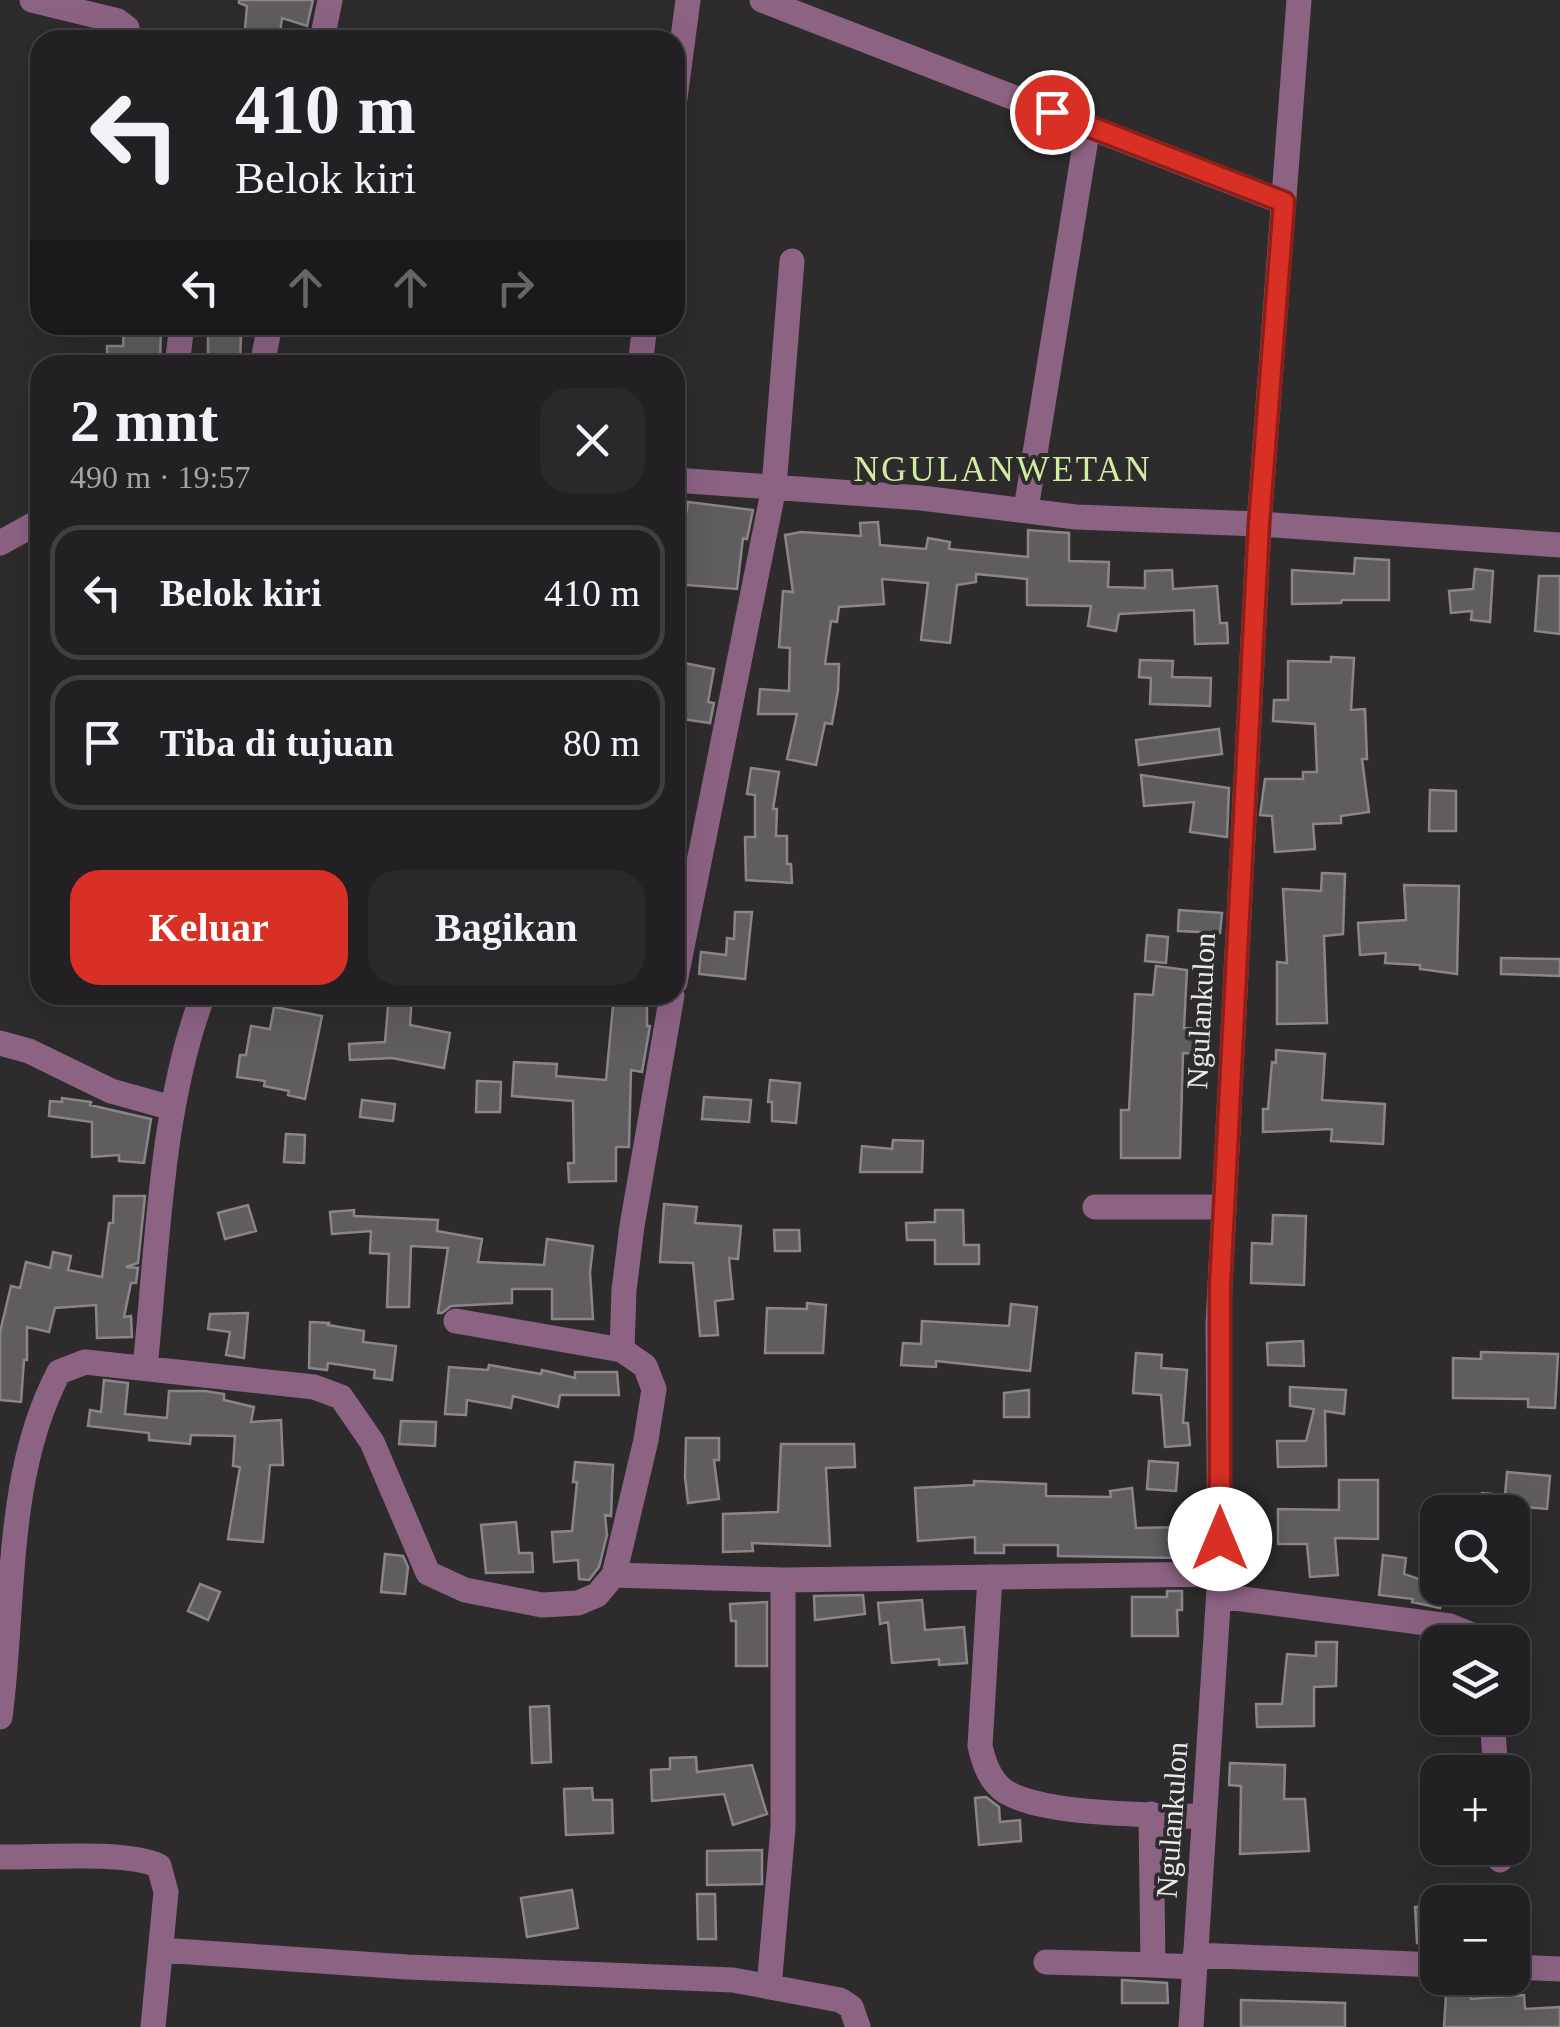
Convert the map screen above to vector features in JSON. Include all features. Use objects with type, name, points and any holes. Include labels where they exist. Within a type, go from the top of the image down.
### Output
[{"type":"street","points":[[32,0],[118,20],[126,30]]},
{"type":"street","points":[[324,30],[330,0]]},
{"type":"street","points":[[684,30],[688,0]]},
{"type":"street","points":[[762,0],[1284,202]]},
{"type":"street","name":"Ngulankulon","points":[[1191,2027],[1219,1585],[1218,1325],[1259,524],[1299,0]]},
{"type":"street","points":[[1026,509],[1088,126]]},
{"type":"street","points":[[685,920],[774,487],[792,261]]},
{"type":"street","points":[[685,481],[1076,516],[1560,545]]},
{"type":"street","points":[[0,543],[30,527]]},
{"type":"street","points":[[145,1367],[172,1108],[182,1056],[200,1005]]},
{"type":"street","points":[[622,1350],[632,1226],[670,1005]]},
{"type":"street","points":[[0,1043],[29,1050],[111,1091],[172,1108]]},
{"type":"street","points":[[1095,1208],[1224,1207]]},
{"type":"street","points":[[0,1717],[10,1507],[45,1398],[59,1372],[85,1362],[314,1388],[341,1397],[372,1442],[428,1573],[442,1582],[542,1605],[578,1603],[598,1596],[614,1576],[646,1440],[654,1389],[645,1366],[622,1350],[456,1322]]},
{"type":"street","points":[[614,1576],[783,1580],[990,1577],[1219,1585],[1444,1625]]},
{"type":"street","points":[[990,1577],[980,1746],[985,1767],[997,1785],[1038,1806],[1204,1817]]},
{"type":"street","points":[[769,1987],[783,1828],[783,1580]]},
{"type":"street","points":[[1151,1814],[1152,1965]]},
{"type":"street","points":[[0,1858],[117,1858],[148,1860],[160,1866],[166,1892],[154,2027]]},
{"type":"street","points":[[161,1950],[407,1967],[732,1980],[840,2000],[851,2007],[858,2027]]},
{"type":"street","points":[[1046,1962],[1420,1965]]},
{"type":"street","points":[[1530,1968],[1560,1969]]},
{"type":"building","points":[[313,0],[307,26],[282,18],[280,30],[245,30],[247,6],[239,3]]},
{"type":"building","points":[[124,335],[161,335],[160,355],[107,355],[107,346],[123,346]]},
{"type":"building","points":[[208,335],[241,335],[240,355],[208,355]]},
{"type":"building","points":[[688,502],[753,510],[747,539],[743,538],[737,589],[685,585]]},
{"type":"building","points":[[878,522],[880,545],[926,549],[928,538],[950,542],[949,549],[1028,557],[1028,530],[1069,533],[1069,561],[1109,562],[1108,587],[1145,588],[1145,571],[1172,570],[1173,589],[1217,586],[1220,623],[1227,623],[1228,643],[1195,644],[1194,610],[1119,614],[1116,631],[1088,626],[1091,606],[1027,605],[1027,579],[976,574],[976,582],[957,585],[950,643],[921,640],[928,583],[882,579],[884,604],[839,607],[837,622],[831,621],[825,664],[839,664],[838,690],[832,724],[825,723],[816,765],[787,759],[797,714],[758,714],[760,689],[789,691],[790,648],[779,647],[783,591],[793,592],[785,535],[801,532],[861,536],[860,523]]},
{"type":"building","points":[[1355,558],[1389,560],[1389,600],[1292,604],[1292,570],[1354,574]]},
{"type":"building","points":[[1475,569],[1493,571],[1490,622],[1471,620],[1472,611],[1451,613],[1449,591],[1473,589]]},
{"type":"building","points":[[1539,576],[1560,576],[1560,634],[1535,631]]},
{"type":"building","points":[[1331,657],[1354,658],[1351,710],[1365,709],[1367,759],[1362,759],[1369,812],[1341,816],[1341,823],[1313,824],[1315,849],[1275,852],[1272,816],[1260,815],[1265,779],[1303,779],[1303,772],[1317,772],[1315,724],[1273,721],[1274,700],[1288,700],[1288,661],[1331,662]]},
{"type":"building","points":[[1140,660],[1173,661],[1172,677],[1211,678],[1210,706],[1150,704],[1151,678],[1139,677]]},
{"type":"building","points":[[685,663],[714,669],[708,702],[714,703],[710,723],[685,719]]},
{"type":"building","points":[[1219,729],[1222,754],[1139,765],[1136,740]]},
{"type":"building","points":[[751,768],[779,772],[773,809],[777,809],[776,836],[787,836],[792,883],[746,880],[745,837],[755,837],[755,795],[747,794]]},
{"type":"building","points":[[1141,775],[1229,788],[1227,837],[1190,832],[1194,802],[1144,806]]},
{"type":"building","points":[[1430,790],[1456,791],[1456,831],[1429,831]]},
{"type":"building","points":[[1322,873],[1345,874],[1343,934],[1324,936],[1327,1023],[1277,1024],[1277,962],[1287,963],[1283,889],[1321,891]]},
{"type":"building","points":[[1404,885],[1459,886],[1457,974],[1420,969],[1420,965],[1385,963],[1386,953],[1360,955],[1358,923],[1406,920]]},
{"type":"building","points":[[1179,910],[1222,913],[1220,933],[1178,931]]},
{"type":"building","points":[[735,912],[752,912],[745,979],[699,974],[701,952],[726,955],[727,938],[734,939]]},
{"type":"building","points":[[1147,935],[1168,937],[1166,963],[1145,961]]},
{"type":"building","points":[[1501,958],[1560,959],[1560,976],[1501,974]]},
{"type":"building","points":[[1156,966],[1187,970],[1184,1028],[1202,1029],[1201,1054],[1183,1053],[1180,1158],[1121,1158],[1121,1110],[1129,1110],[1135,994],[1153,995]]},
{"type":"building","points":[[388,1005],[411,1005],[410,1025],[450,1033],[444,1068],[392,1058],[350,1060],[349,1044],[385,1042]]},
{"type":"building","points":[[613,1005],[647,1005],[650,1026],[642,1072],[631,1070],[629,1147],[616,1147],[616,1181],[569,1182],[568,1163],[574,1163],[573,1101],[512,1096],[514,1062],[557,1064],[556,1076],[606,1080]]},
{"type":"building","points":[[274,1007],[322,1016],[305,1099],[264,1086],[265,1081],[237,1077],[251,1026],[270,1029]]},
{"type":"building","points":[[1276,1050],[1325,1054],[1322,1100],[1385,1104],[1383,1144],[1331,1141],[1332,1129],[1263,1132],[1263,1109],[1268,1109]]},
{"type":"building","points":[[770,1080],[800,1083],[796,1123],[772,1121],[772,1102],[768,1102]]},
{"type":"building","points":[[477,1081],[501,1082],[500,1112],[476,1112]]},
{"type":"building","points":[[704,1097],[751,1100],[749,1122],[702,1119]]},
{"type":"building","points":[[62,1098],[151,1119],[144,1163],[119,1161],[119,1155],[92,1157],[92,1122],[49,1116],[50,1101],[62,1102]]},
{"type":"building","points":[[362,1100],[395,1104],[393,1121],[360,1117]]},
{"type":"building","points":[[286,1134],[305,1135],[304,1163],[284,1162]]},
{"type":"building","points":[[893,1140],[923,1141],[922,1172],[860,1172],[862,1146],[892,1149]]},
{"type":"building","points":[[114,1196],[145,1196],[138,1263],[126,1267],[138,1268],[124,1317],[131,1316],[132,1337],[97,1338],[96,1305],[55,1308],[49,1332],[27,1327],[21,1402],[0,1400],[0,1332],[11,1286],[20,1288],[26,1262],[50,1268],[53,1252],[71,1256],[68,1270],[102,1277]]},
{"type":"building","points":[[664,1204],[697,1207],[695,1223],[741,1226],[738,1259],[729,1258],[733,1299],[715,1301],[718,1335],[700,1336],[693,1263],[660,1262]]},
{"type":"building","points":[[248,1205],[256,1231],[225,1239],[218,1213]]},
{"type":"building","points":[[354,1210],[354,1216],[438,1220],[437,1231],[482,1239],[478,1262],[544,1265],[547,1239],[593,1246],[593,1319],[552,1319],[552,1289],[512,1289],[512,1303],[451,1306],[438,1313],[448,1248],[411,1246],[409,1307],[387,1307],[389,1254],[370,1253],[371,1231],[332,1234],[330,1212]]},
{"type":"building","points":[[935,1210],[963,1210],[964,1245],[979,1245],[979,1264],[935,1264],[935,1240],[907,1240],[906,1223],[935,1222]]},
{"type":"building","points":[[1273,1215],[1306,1216],[1304,1285],[1251,1283],[1252,1243],[1272,1244]]},
{"type":"building","points":[[774,1230],[799,1230],[800,1251],[775,1251]]},
{"type":"building","points":[[807,1303],[826,1305],[823,1353],[765,1353],[767,1308],[807,1309]]},
{"type":"building","points":[[1011,1304],[1037,1307],[1030,1371],[936,1361],[936,1367],[901,1365],[903,1343],[921,1344],[922,1321],[1009,1326]]},
{"type":"building","points":[[248,1313],[244,1358],[226,1355],[230,1332],[208,1329],[210,1314]]},
{"type":"building","points":[[310,1322],[364,1331],[363,1342],[396,1346],[392,1380],[374,1378],[375,1370],[328,1363],[327,1370],[309,1368]]},
{"type":"building","points":[[1303,1341],[1304,1366],[1268,1365],[1267,1343]]},
{"type":"building","points":[[1481,1352],[1558,1354],[1555,1408],[1528,1407],[1528,1399],[1453,1398],[1453,1358],[1481,1359]]},
{"type":"building","points":[[1136,1353],[1162,1355],[1161,1368],[1187,1370],[1183,1423],[1188,1423],[1190,1445],[1165,1447],[1161,1395],[1133,1393]]},
{"type":"building","points":[[489,1365],[575,1378],[575,1372],[617,1372],[619,1395],[560,1395],[558,1407],[513,1396],[511,1408],[467,1400],[466,1415],[445,1414],[449,1367],[488,1370]]},
{"type":"building","points":[[104,1380],[128,1383],[125,1414],[167,1418],[169,1391],[205,1391],[224,1394],[224,1400],[254,1407],[251,1422],[281,1420],[283,1465],[270,1465],[263,1542],[228,1539],[240,1467],[233,1466],[235,1436],[191,1435],[190,1444],[149,1440],[149,1433],[88,1426],[90,1410],[101,1412]]},
{"type":"building","points":[[1290,1387],[1346,1390],[1344,1414],[1325,1411],[1326,1466],[1278,1467],[1277,1441],[1306,1441],[1314,1409],[1290,1406]]},
{"type":"building","points":[[1029,1390],[1029,1417],[1004,1417],[1004,1393]]},
{"type":"building","points":[[401,1421],[436,1422],[435,1446],[399,1444]]},
{"type":"building","points":[[686,1438],[719,1438],[719,1460],[714,1460],[719,1499],[688,1503]]},
{"type":"building","points":[[781,1444],[854,1444],[855,1467],[826,1468],[830,1546],[752,1543],[753,1551],[723,1552],[723,1514],[778,1512]]},
{"type":"building","points":[[1149,1461],[1178,1463],[1176,1491],[1147,1489]]},
{"type":"building","points":[[575,1462],[613,1465],[611,1516],[605,1515],[607,1535],[599,1567],[589,1580],[579,1579],[578,1560],[554,1562],[552,1532],[572,1531]]},
{"type":"building","points":[[1507,1472],[1550,1476],[1547,1509],[1530,1508],[1530,1495],[1505,1495]]},
{"type":"building","points":[[1339,1480],[1378,1480],[1378,1539],[1335,1538],[1338,1575],[1310,1577],[1307,1544],[1278,1544],[1278,1509],[1339,1510]]},
{"type":"building","points":[[974,1481],[1046,1484],[1046,1496],[1111,1497],[1110,1491],[1132,1488],[1136,1528],[1182,1527],[1182,1558],[1058,1556],[1058,1545],[1004,1545],[1004,1553],[975,1553],[975,1537],[918,1541],[915,1488],[974,1485]]},
{"type":"building","points":[[516,1522],[519,1553],[532,1553],[533,1572],[486,1573],[481,1525]]},
{"type":"building","points":[[385,1554],[403,1556],[408,1567],[405,1594],[381,1592]]},
{"type":"building","points":[[1383,1555],[1406,1558],[1404,1574],[1420,1579],[1420,1604],[1412,1602],[1413,1599],[1379,1595]]},
{"type":"building","points":[[200,1584],[220,1592],[208,1620],[188,1611]]},
{"type":"building","points":[[1167,1591],[1182,1591],[1182,1610],[1177,1610],[1178,1636],[1132,1636],[1132,1597],[1167,1597]]},
{"type":"building","points":[[863,1595],[865,1614],[815,1620],[814,1596]]},
{"type":"building","points":[[922,1600],[925,1630],[964,1627],[967,1663],[939,1665],[939,1659],[892,1663],[888,1622],[880,1624],[878,1603]]},
{"type":"building","points":[[767,1602],[767,1666],[736,1666],[736,1621],[731,1621],[730,1604]]},
{"type":"building","points":[[1316,1642],[1337,1642],[1336,1686],[1314,1687],[1314,1726],[1257,1727],[1256,1704],[1282,1704],[1287,1654],[1316,1656]]},
{"type":"building","points":[[549,1706],[551,1762],[532,1763],[530,1707]]},
{"type":"building","points":[[696,1757],[697,1772],[752,1765],[767,1814],[733,1825],[724,1794],[652,1801],[651,1770],[670,1769],[670,1758]]},
{"type":"building","points":[[1230,1763],[1285,1765],[1284,1799],[1305,1799],[1309,1851],[1240,1854],[1241,1786],[1229,1785]]},
{"type":"building","points":[[592,1788],[593,1800],[612,1800],[613,1833],[566,1835],[564,1789]]},
{"type":"building","points":[[986,1797],[999,1807],[1000,1822],[1020,1820],[1021,1841],[979,1845],[975,1798]]},
{"type":"building","points":[[762,1850],[762,1884],[707,1885],[707,1851]]},
{"type":"building","points":[[572,1890],[578,1928],[527,1937],[521,1898]]},
{"type":"building","points":[[697,1894],[715,1894],[716,1939],[698,1939]]},
{"type":"building","points":[[1415,1907],[1420,1907],[1420,1943],[1417,1943]]},
{"type":"building","points":[[1122,1980],[1167,1983],[1168,2003],[1122,2003]]},
{"type":"building","points":[[1446,1995],[1471,1995],[1471,1999],[1524,1995],[1525,2009],[1560,2007],[1560,2027],[1444,2027]]},
{"type":"building","points":[[1241,2000],[1345,2003],[1345,2027],[1241,2027]]},
{"type":"district","name":"NGULANWETAN","points":[[1003,469]]},
{"type":"route","points":[[1052,112],[1284,202],[1259,524],[1218,1325],[1220,1539]]}]
